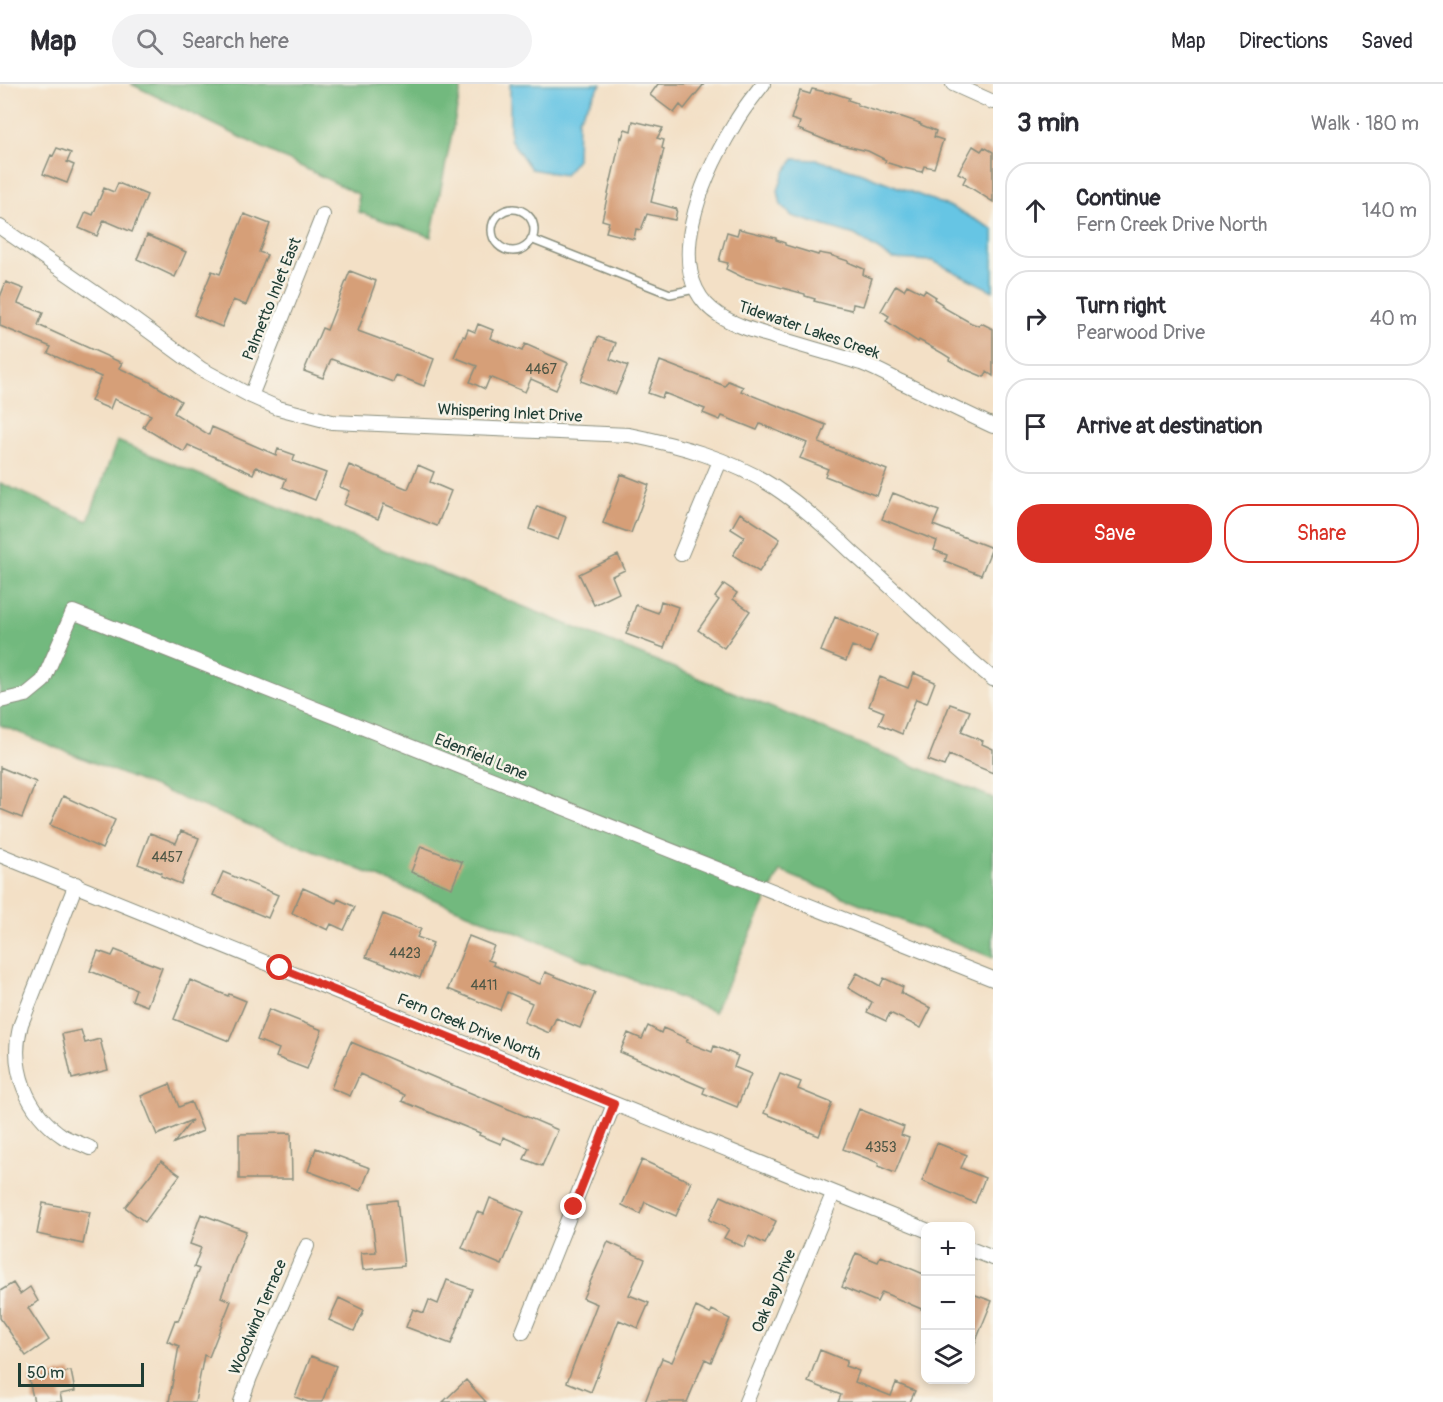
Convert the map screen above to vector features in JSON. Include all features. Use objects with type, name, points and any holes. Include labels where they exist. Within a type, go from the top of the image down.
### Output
[{"type":"street","name":"Tidewater Lakes Creek","points":[[763,84],[735,122],[720,148],[698,201],[690,239],[689,263],[695,289],[701,299],[718,315],[741,326],[864,364],[993,426]]},
{"type":"street","points":[[953,84],[993,102]]},
{"type":"street","name":"Palmetto Inlet East","points":[[251,396],[323,215]]},
{"type":"street","name":"Whispering Inlet Drive","points":[[0,227],[201,369],[278,408],[332,422],[629,435],[670,444],[720,461],[772,486],[812,515],[993,679]]},
{"type":"street","points":[[681,554],[720,461]]},
{"type":"street","name":"Edenfield Lane","points":[[0,701],[26,695],[43,681],[73,612],[993,979]]},
{"type":"street","name":"Fern Creek Drive North","points":[[0,855],[921,1228]]},
{"type":"street","points":[[76,884],[21,1023],[17,1039],[17,1057],[22,1083],[35,1109],[65,1137],[90,1148]]},
{"type":"street","points":[[523,1332],[614,1104]]},
{"type":"street","name":"Oak Bay Drive","points":[[746,1402],[833,1194]]},
{"type":"street","name":"Woodwind Terrace","points":[[242,1402],[250,1377],[307,1246]]},
{"type":"street","points":[[975,1251],[993,1258]]},
{"type":"lane","points":[[507,210],[521,211],[531,220],[533,227],[531,239],[525,247],[519,250],[505,249],[494,239],[492,232],[496,219],[507,210]]},
{"type":"lane","points":[[531,239],[670,294],[695,289]]},
{"type":"green space","points":[[131,84],[462,84],[431,237],[359,212],[358,194]]},
{"type":"green space","points":[[117,441],[993,798],[993,958],[780,871],[714,1012],[0,725],[0,483],[88,521]]},
{"type":"water","points":[[510,84],[601,84],[578,119],[577,159],[564,175],[531,169],[510,139]]},
{"type":"water","points":[[794,159],[818,160],[859,172],[953,208],[993,229],[993,291],[933,261],[892,259],[855,235],[792,216],[781,205],[778,191],[784,173]]},
{"type":"building","points":[[658,84],[704,84],[684,109],[680,105],[674,113],[650,95]]},
{"type":"building","points":[[812,89],[849,98],[848,100],[857,105],[891,116],[902,117],[936,131],[934,137],[943,140],[934,168],[924,166],[922,172],[904,168],[885,162],[886,160],[868,151],[833,143],[798,129],[800,122],[791,119],[800,91],[810,94]]},
{"type":"building","points":[[633,121],[663,128],[657,138],[664,140],[662,148],[664,149],[651,202],[677,209],[675,220],[647,214],[641,230],[636,229],[634,239],[606,232],[609,222],[602,220],[621,137],[625,129],[631,131]]},
{"type":"building","points":[[973,146],[981,151],[984,147],[993,152],[993,202],[963,183],[966,177],[958,173]]},
{"type":"building","points":[[57,148],[71,153],[67,162],[74,165],[67,183],[43,174],[51,155],[53,156]]},
{"type":"building","points":[[118,183],[147,195],[132,232],[104,220],[97,236],[79,228],[86,212],[93,215],[104,188],[114,192]]},
{"type":"building","points":[[244,214],[270,224],[259,252],[267,255],[246,305],[233,300],[222,327],[194,315],[212,271],[220,274]]},
{"type":"building","points":[[739,229],[776,238],[785,245],[818,255],[819,253],[830,255],[864,269],[863,275],[872,278],[863,306],[853,304],[852,310],[814,301],[815,299],[805,294],[742,277],[726,269],[728,263],[719,261],[727,232],[737,235]]},
{"type":"building","points":[[147,235],[186,252],[175,277],[137,259]]},
{"type":"building","points":[[350,271],[376,281],[358,331],[434,359],[424,386],[396,375],[393,382],[331,359],[323,378],[304,371],[322,328],[327,330]]},
{"type":"building","points":[[6,282],[24,289],[18,303],[43,313],[38,325],[122,363],[119,368],[150,382],[181,401],[174,413],[209,435],[212,427],[276,455],[278,449],[295,455],[293,461],[326,473],[315,500],[283,487],[286,479],[256,467],[253,474],[188,445],[184,452],[143,427],[151,415],[114,399],[110,409],[91,401],[101,377],[48,353],[51,347],[0,326],[0,297]]},
{"type":"building","points":[[896,285],[904,290],[907,285],[923,293],[925,290],[936,297],[934,299],[942,304],[941,306],[971,323],[979,326],[981,323],[993,329],[993,376],[987,372],[984,377],[967,370],[886,321],[889,316],[881,311]]},
{"type":"building","points":[[478,324],[493,330],[490,338],[522,351],[525,344],[568,363],[556,390],[531,379],[525,392],[490,377],[485,389],[470,382],[477,366],[454,357],[468,329],[475,332]]},
{"type":"building","points":[[598,337],[616,343],[610,359],[628,366],[616,394],[581,381]]},
{"type":"building","points":[[660,361],[725,386],[728,381],[743,387],[741,391],[826,425],[819,443],[887,470],[877,496],[825,476],[828,469],[800,458],[807,443],[760,424],[757,430],[722,416],[720,420],[703,413],[705,409],[664,393],[662,398],[648,393]]},
{"type":"building","points":[[349,465],[408,489],[418,465],[434,472],[430,482],[451,491],[437,526],[384,504],[378,519],[344,505],[350,491],[340,487]]},
{"type":"building","points":[[621,474],[649,485],[631,533],[603,523]]},
{"type":"building","points":[[893,493],[939,511],[933,525],[992,548],[981,575],[945,561],[947,555],[934,550],[937,541],[882,519]]},
{"type":"building","points":[[537,506],[566,517],[558,540],[529,529]]},
{"type":"building","points":[[740,513],[780,539],[759,572],[733,555],[744,537],[731,529]]},
{"type":"building","points":[[618,555],[625,570],[612,576],[619,593],[594,605],[579,574]]},
{"type":"building","points":[[724,584],[737,593],[733,599],[750,611],[724,648],[698,630],[719,600],[715,597]]},
{"type":"building","points":[[661,601],[678,607],[664,648],[626,634],[636,605],[658,613]]},
{"type":"building","points":[[835,617],[877,635],[870,653],[852,646],[846,661],[821,651]]},
{"type":"building","points":[[914,673],[935,682],[927,703],[916,699],[902,734],[879,724],[884,712],[869,706],[880,677],[908,688]]},
{"type":"building","points":[[950,704],[970,711],[961,732],[983,741],[982,744],[993,749],[993,773],[949,755],[944,766],[928,760]]},
{"type":"building","points":[[0,767],[36,782],[22,818],[0,809]]},
{"type":"building","points":[[63,796],[115,820],[102,849],[50,825]]},
{"type":"building","points":[[181,831],[199,838],[181,884],[161,876],[162,873],[138,864],[150,833],[176,843]]},
{"type":"building","points":[[421,846],[462,862],[452,888],[411,872]]},
{"type":"building","points":[[223,872],[278,895],[268,918],[213,895]]},
{"type":"building","points":[[303,888],[336,903],[338,899],[355,907],[344,930],[331,924],[328,930],[292,913]]},
{"type":"building","points":[[383,914],[421,929],[417,937],[433,943],[420,978],[366,957]]},
{"type":"building","points":[[469,936],[494,946],[488,960],[494,962],[493,965],[540,984],[545,972],[595,993],[580,1028],[556,1018],[549,1033],[524,1022],[532,1003],[507,992],[500,1010],[448,989]]},
{"type":"building","points":[[115,950],[162,968],[147,1006],[132,1000],[136,989],[90,971],[98,951],[112,956]]},
{"type":"building","points":[[857,973],[880,986],[884,978],[903,987],[901,993],[931,1008],[921,1028],[890,1013],[886,1021],[867,1012],[872,1002],[848,988]]},
{"type":"building","points":[[190,980],[246,1001],[229,1041],[174,1019]]},
{"type":"building","points":[[269,1009],[322,1030],[307,1069],[276,1057],[279,1049],[257,1040]]},
{"type":"building","points":[[648,1026],[661,1033],[663,1028],[688,1039],[686,1042],[712,1052],[714,1046],[738,1056],[734,1067],[751,1074],[737,1107],[703,1093],[705,1088],[620,1052],[628,1033],[642,1039]]},
{"type":"building","points":[[81,1030],[85,1043],[100,1039],[108,1070],[72,1079],[62,1034]]},
{"type":"building","points":[[351,1042],[558,1130],[542,1166],[524,1159],[529,1148],[503,1137],[501,1144],[479,1135],[480,1133],[402,1101],[405,1095],[360,1074],[350,1096],[331,1088]]},
{"type":"building","points":[[780,1074],[801,1082],[798,1089],[832,1103],[819,1136],[764,1113]]},
{"type":"building","points":[[170,1084],[179,1107],[191,1102],[203,1131],[174,1143],[192,1120],[157,1135],[141,1096]]},
{"type":"building","points":[[859,1109],[904,1127],[901,1135],[909,1138],[895,1173],[878,1166],[879,1163],[843,1149]]},
{"type":"building","points":[[291,1133],[292,1179],[239,1179],[239,1134]]},
{"type":"building","points":[[937,1143],[967,1155],[961,1168],[985,1178],[975,1203],[922,1181]]},
{"type":"building","points":[[316,1148],[370,1168],[361,1191],[308,1171]]},
{"type":"building","points":[[642,1160],[691,1182],[676,1216],[645,1202],[640,1214],[622,1205]]},
{"type":"building","points":[[161,1161],[180,1175],[145,1222],[125,1207]]},
{"type":"building","points":[[721,1196],[776,1221],[765,1244],[749,1236],[744,1247],[724,1238],[729,1229],[709,1220]]},
{"type":"building","points":[[490,1198],[524,1212],[502,1265],[462,1248],[477,1212],[484,1214]]},
{"type":"building","points":[[397,1200],[404,1266],[363,1270],[361,1253],[376,1252],[370,1203]]},
{"type":"building","points":[[43,1203],[90,1212],[83,1244],[37,1234]]},
{"type":"building","points":[[201,1214],[246,1231],[221,1297],[231,1301],[209,1357],[204,1355],[195,1402],[169,1402],[179,1346],[167,1341],[175,1320],[178,1321],[199,1269],[194,1267],[201,1248],[190,1244]]},
{"type":"building","points":[[608,1242],[645,1259],[629,1295],[649,1303],[638,1328],[619,1320],[591,1392],[567,1382],[597,1304],[583,1298]]},
{"type":"building","points":[[856,1253],[878,1262],[881,1256],[921,1273],[921,1309],[882,1292],[877,1302],[842,1287]]},
{"type":"building","points":[[447,1280],[472,1289],[451,1344],[406,1327],[413,1309],[424,1313],[429,1300],[438,1304]]},
{"type":"building","points":[[13,1283],[20,1294],[30,1287],[38,1301],[28,1308],[49,1340],[26,1356],[0,1318],[0,1291]]},
{"type":"building","points":[[975,1295],[992,1301],[975,1343]]},
{"type":"building","points":[[339,1298],[364,1310],[354,1331],[329,1320]]},
{"type":"building","points":[[696,1307],[710,1314],[712,1310],[730,1319],[711,1362],[705,1359],[687,1402],[645,1402],[662,1358],[672,1362]]},
{"type":"building","points":[[820,1350],[847,1361],[845,1366],[859,1371],[855,1382],[891,1396],[896,1383],[915,1391],[910,1402],[838,1402],[841,1395],[808,1382]]},
{"type":"building","points":[[311,1356],[336,1366],[322,1402],[308,1402],[295,1397]]},
{"type":"building","points":[[71,1371],[75,1391],[60,1394],[62,1402],[34,1402],[29,1380]]},
{"type":"building","points":[[466,1380],[486,1402],[443,1402]]},
{"type":"route","points":[[280,968],[614,1104],[574,1207]]}]
